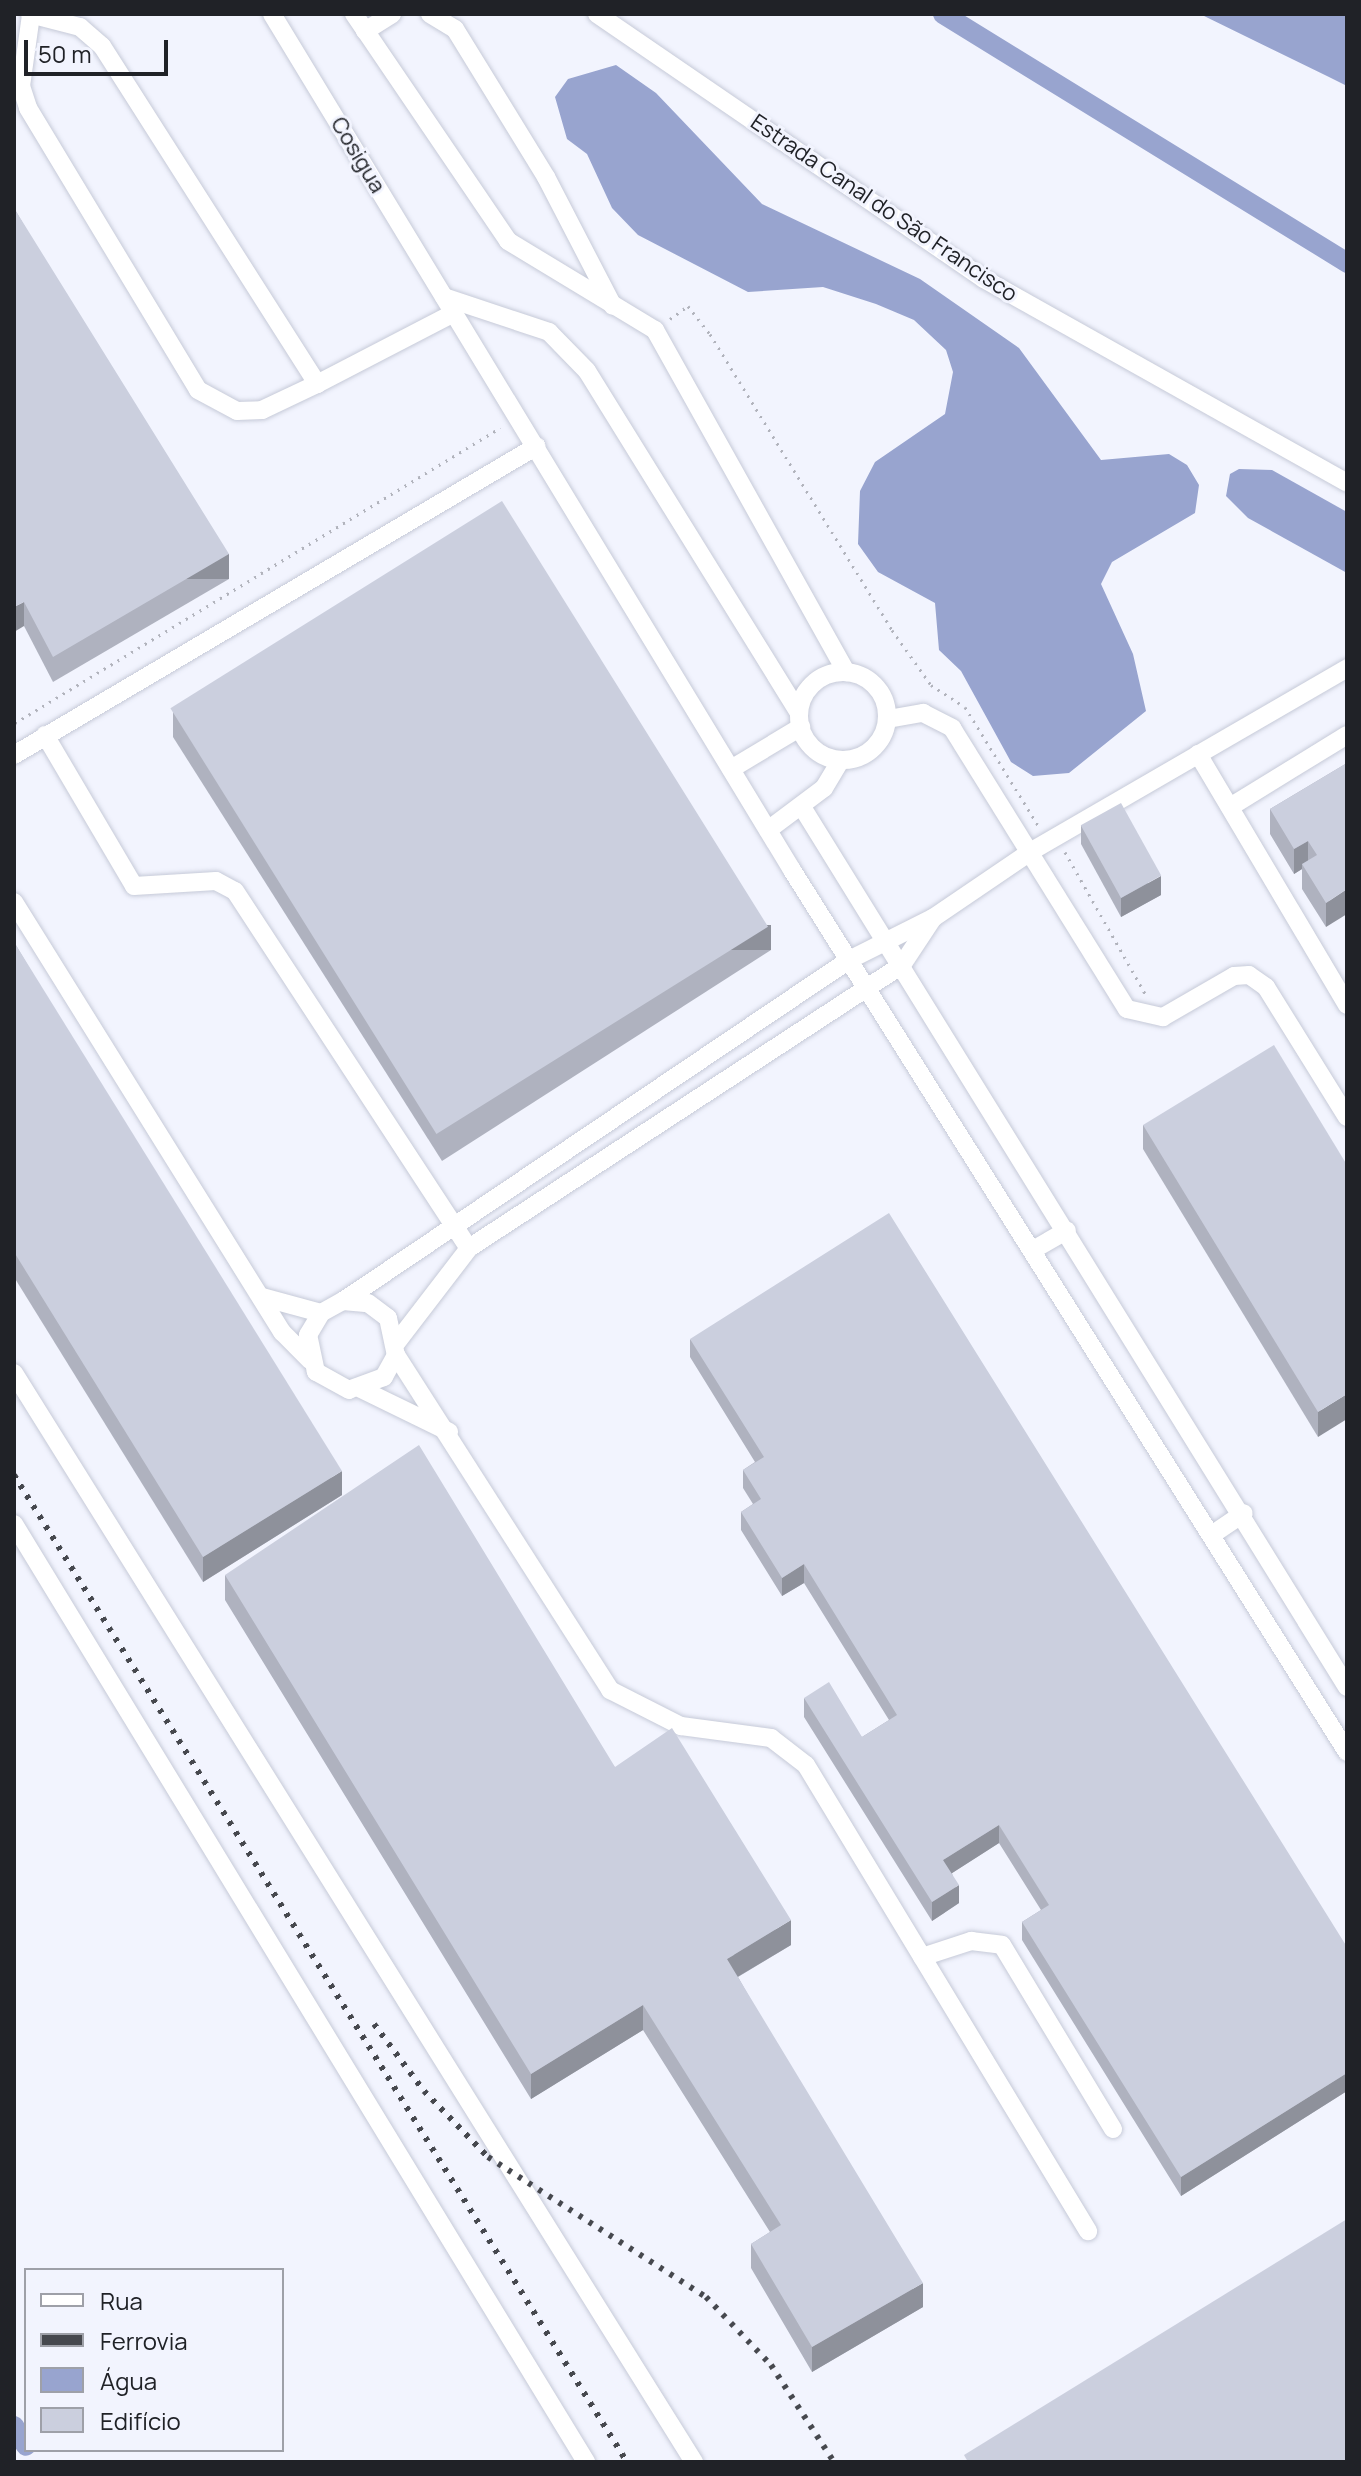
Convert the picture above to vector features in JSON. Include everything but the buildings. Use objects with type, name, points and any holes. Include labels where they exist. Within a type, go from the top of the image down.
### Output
[{"type":"street","name":"Cosigua","points":[[272,14],[768,830],[1213,1534],[1347,1752]]},
{"type":"street","points":[[354,14],[508,241],[655,330],[846,672]]},
{"type":"street","points":[[365,31],[392,14]]},
{"type":"street","points":[[430,14],[455,29],[546,177],[613,306]]},
{"type":"street","name":"Estrada Canal do São Francisco","points":[[597,14],[984,279],[1347,483]]},
{"type":"street","points":[[317,384],[102,46],[80,27],[30,15],[21,86],[28,108],[198,390],[237,411],[262,410],[317,384],[452,314]]},
{"type":"street","points":[[444,297],[549,332],[587,371],[800,720],[815,750],[840,761]]},
{"type":"street","points":[[14,755],[537,446]]},
{"type":"street","points":[[310,1360],[308,1335],[321,1313],[849,960],[884,939],[933,918],[1030,852],[1347,668]]},
{"type":"street","points":[[731,769],[800,720],[820,679],[846,672],[872,682],[888,719]]},
{"type":"street","points":[[768,830],[802,807],[840,761],[867,754],[888,719],[923,713],[952,728],[1127,1009],[1163,1017],[1234,976],[1249,975],[1266,987],[1347,1117]]},
{"type":"street","points":[[45,735],[134,886],[216,881],[235,891],[469,1248]]},
{"type":"street","points":[[1230,807],[1347,735]]},
{"type":"street","points":[[1198,754],[1347,1005]]},
{"type":"street","points":[[802,807],[1244,1513],[1347,1687]]},
{"type":"street","points":[[14,902],[282,1332],[336,1387],[361,1389],[452,1434]]},
{"type":"street","points":[[361,1389],[384,1377],[396,1348],[469,1248],[902,965],[933,918]]},
{"type":"street","points":[[650,1094],[666,1121]]},
{"type":"street","points":[[1033,1250],[1067,1230]]},
{"type":"street","points":[[262,1297],[321,1313]]},
{"type":"street","points":[[343,1301],[379,1309],[396,1348],[610,1690],[643,1713],[681,1726],[771,1738],[806,1765],[1088,2231]]},
{"type":"street","points":[[14,1373],[694,2462]]},
{"type":"street","points":[[1213,1534],[1244,1513]]},
{"type":"street","points":[[14,1524],[586,2462]]},
{"type":"street","points":[[922,1957],[971,1941],[1002,1945],[1113,2129]]},
{"type":"path","points":[[655,330],[688,306],[703,324],[892,630],[931,685],[965,707],[1041,831],[1056,838],[1163,1017]]},
{"type":"path","points":[[14,723],[519,417]]},
{"type":"water","points":[[1200,14],[1347,14],[1347,86],[1329,77]]},
{"type":"water","points":[[616,65],[656,93],[762,204],[920,279],[1019,348],[1101,460],[1169,454],[1187,465],[1199,485],[1195,513],[1112,562],[1101,584],[1133,654],[1146,711],[1069,773],[1033,776],[1011,762],[961,671],[939,650],[935,603],[878,572],[858,544],[860,491],[875,462],[945,414],[953,372],[946,350],[914,320],[876,304],[823,287],[748,292],[638,235],[612,208],[587,154],[567,139],[555,97],[568,79]]},
{"type":"water","points":[[1239,469],[1272,470],[1347,512],[1347,573],[1248,518],[1226,496],[1230,474]]},
{"type":"waterway","points":[[943,14],[1347,263]]},
{"type":"waterway","points":[[14,2426],[24,2443]]},
{"type":"railway","points":[[14,1475],[627,2462]]},
{"type":"railway","points":[[374,2024],[424,2091],[488,2157],[706,2297],[771,2365],[834,2462]]}]
